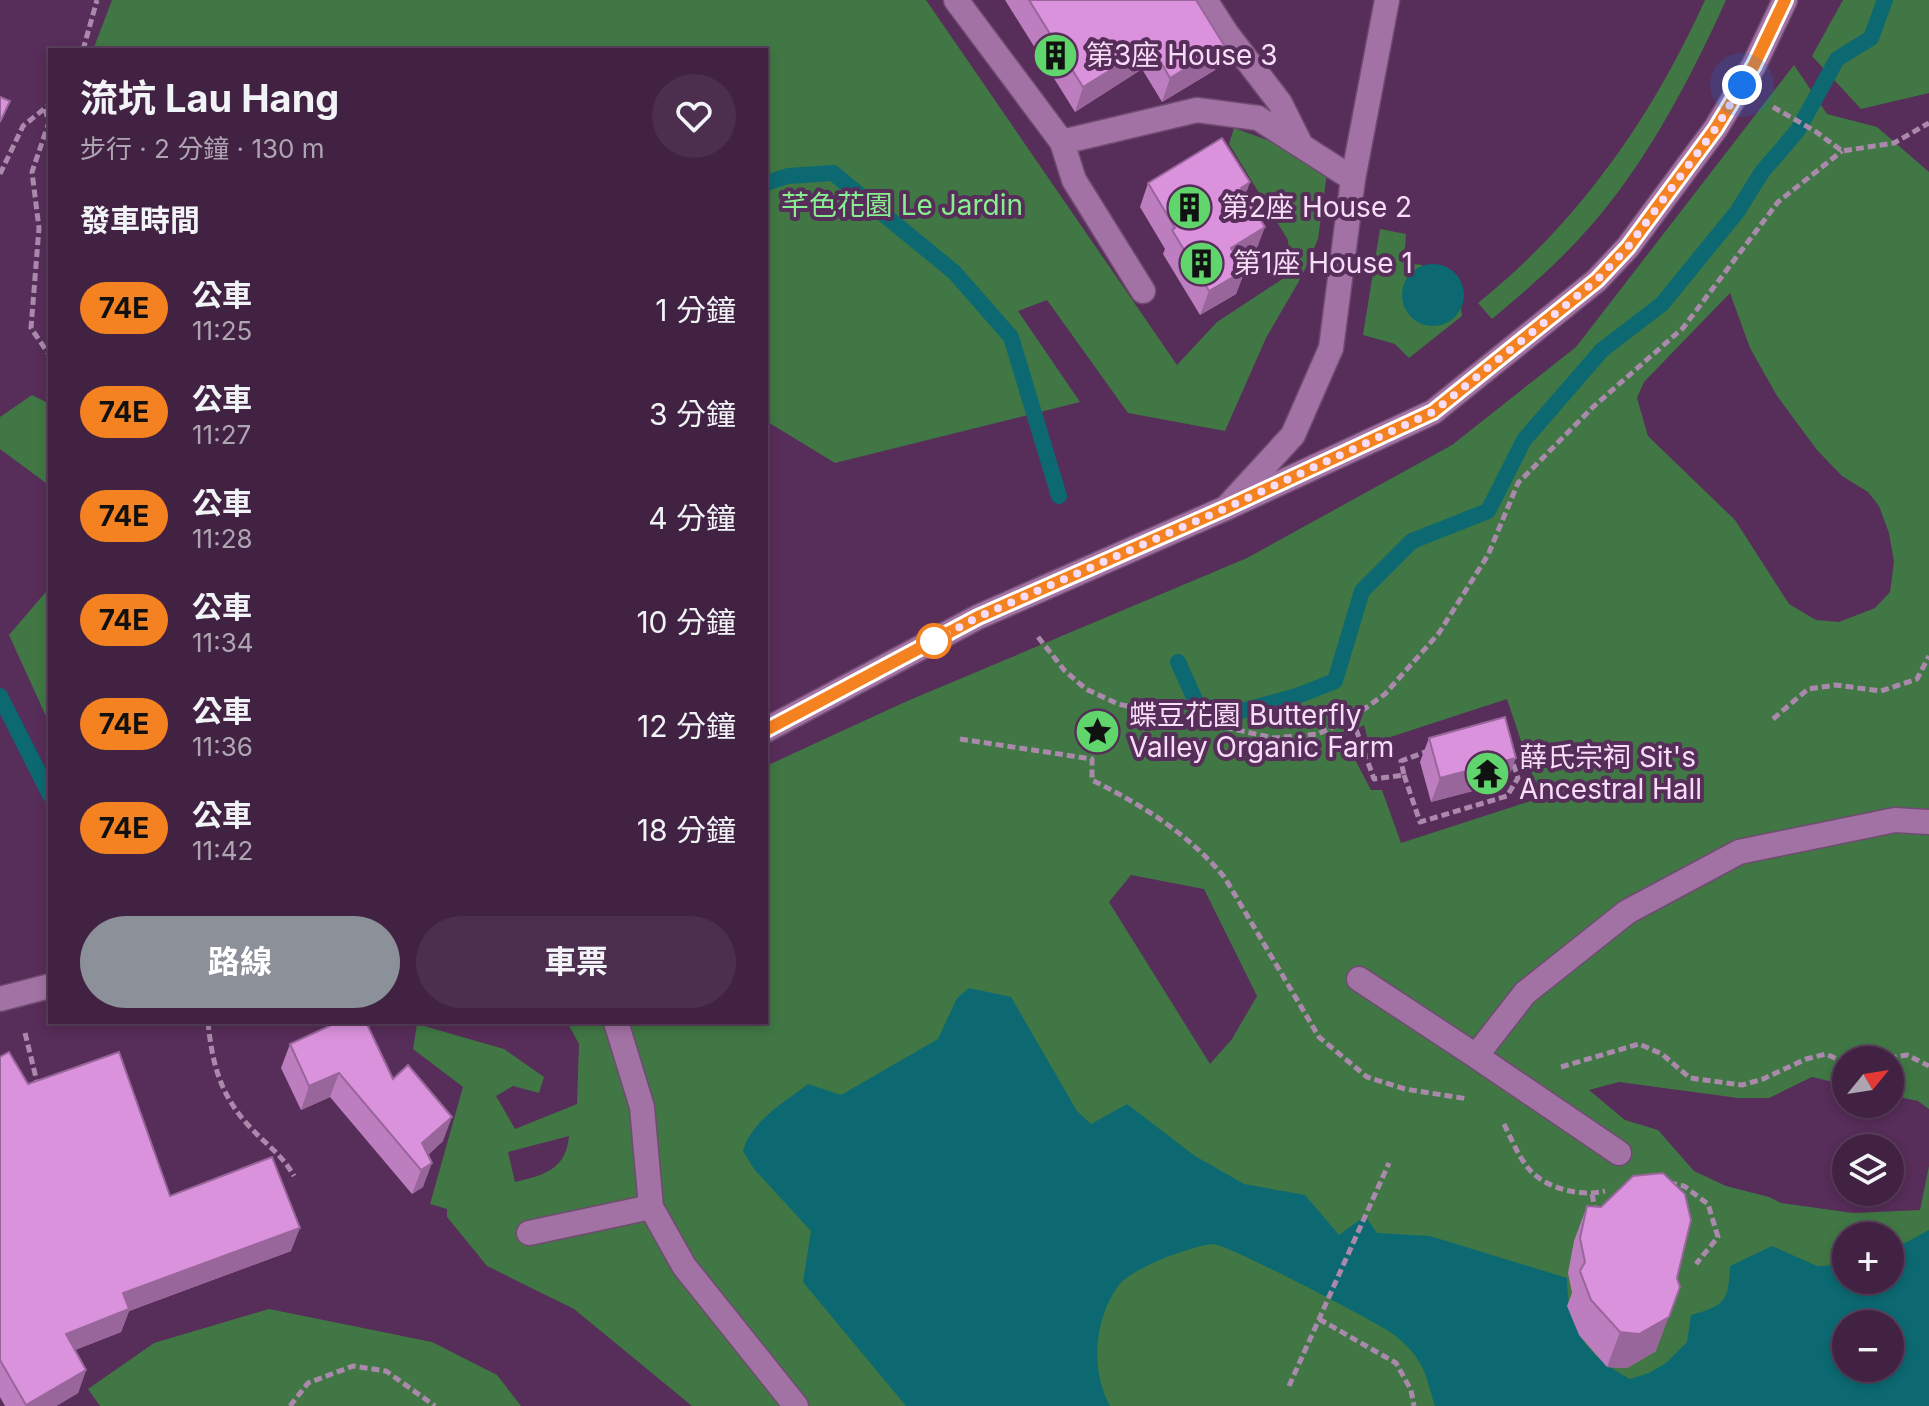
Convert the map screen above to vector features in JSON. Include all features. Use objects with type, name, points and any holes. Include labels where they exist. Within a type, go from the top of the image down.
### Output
[{"type":"street","points":[[956,0],[1062,142],[1074,180],[1143,291]]},
{"type":"street","points":[[1205,0],[1280,103],[1301,145]]},
{"type":"street","points":[[1226,508],[1293,435],[1331,348],[1353,179],[1387,0]]},
{"type":"street","points":[[768,729],[978,617],[1226,508],[1433,412],[1597,280],[1628,247],[1716,128],[1754,65],[1785,0]]},
{"type":"street","points":[[1062,142],[1197,110],[1258,118],[1353,179]]},
{"type":"street","points":[[1476,1056],[1525,993],[1627,912],[1739,852],[1895,820],[1929,822]]},
{"type":"street","points":[[1359,979],[1619,1153]]},
{"type":"street","points":[[0,999],[48,987]]},
{"type":"street","points":[[617,1024],[642,1107],[651,1207],[684,1266],[796,1406]]},
{"type":"street","points":[[529,1233],[651,1207]]},
{"type":"path","points":[[84,48],[97,0]]},
{"type":"path","points":[[0,174],[23,126],[48,106]]},
{"type":"path","points":[[1788,117],[1815,131],[1842,151]]},
{"type":"path","points":[[1038,637],[1065,671],[1086,689],[1118,704],[1274,738],[1318,734],[1352,718],[1385,694],[1439,633],[1488,555],[1518,483],[1593,407],[1683,328],[1778,202],[1842,151],[1894,143],[1929,123]]},
{"type":"path","points":[[48,125],[32,172],[39,228],[31,328],[48,353]]},
{"type":"path","points":[[1773,719],[1808,689],[1836,685],[1881,691],[1917,679],[1929,656]]},
{"type":"path","points":[[1352,718],[1374,779],[1404,775]]},
{"type":"path","points":[[1430,750],[1401,761],[1420,822],[1507,796],[1518,778],[1510,752]]},
{"type":"path","points":[[208,1024],[210,1048],[221,1088],[249,1126],[284,1158],[294,1176]]},
{"type":"path","points":[[22,1025],[41,1096]]},
{"type":"path","points":[[1528,1092],[1562,1066],[1639,1044],[1662,1054],[1690,1078],[1742,1085],[1826,1054],[1832,1057]]},
{"type":"path","points":[[1904,1056],[1929,1066]]},
{"type":"path","points":[[1289,1386],[1389,1163]]},
{"type":"path","points":[[1592,1194],[1596,1214]]},
{"type":"path","points":[[1319,1319],[1396,1363],[1411,1390],[1414,1406]]},
{"type":"path","points":[[290,1406],[308,1383],[353,1366],[386,1371],[435,1406]]},
{"type":"green space","name":"芊色花園 Le Jardin","points":[[112,0],[926,0],[1177,365],[1217,322],[1290,274],[1288,240],[1229,144],[1234,128],[1270,141],[1327,173],[1318,239],[1302,276],[1266,338],[1225,431],[1128,413],[1047,300],[1018,311],[1080,402],[835,463],[768,422],[768,48],[94,48]]},
{"type":"green space","points":[[1705,0],[1726,0],[1680,95],[1643,157],[1578,240],[1492,319],[1478,303],[1549,238],[1610,165],[1661,85]]},
{"type":"green space","points":[[1843,0],[1929,0],[1929,93],[1861,109],[1812,56]]},
{"type":"green space","name":"蝶豆花園 Butterfly Valley Organic Farm","points":[[1794,65],[1827,114],[1877,127],[1929,172],[1929,1109],[1918,1101],[1904,1098],[1904,1046],[1832,1046],[1832,1082],[1812,1077],[1769,1098],[1738,1098],[1619,1082],[1589,1090],[1625,1120],[1658,1130],[1694,1171],[1726,1186],[1781,1203],[1853,1213],[1920,1210],[1929,1166],[1929,1406],[692,1406],[574,1309],[487,1266],[447,1217],[447,1209],[430,1204],[463,1087],[413,1049],[417,1024],[504,1049],[544,1077],[539,1093],[513,1086],[496,1096],[515,1129],[577,1104],[579,1044],[568,1024],[768,1024],[768,765],[905,702],[1247,558],[1452,445],[1576,347]],"holes":[[[1730,293],[1750,348],[1777,396],[1817,450],[1842,476],[1868,492],[1879,506],[1889,533],[1894,562],[1890,592],[1875,608],[1839,622],[1816,620],[1789,604],[1735,520],[1648,436],[1637,398],[1644,382]],[[1507,699],[1540,798],[1401,843],[1382,790],[1371,790],[1343,737],[1364,725],[1369,744]],[[1131,875],[1204,889],[1257,996],[1232,1039],[1210,1064],[1109,902]],[[569,1136],[564,1156],[552,1169],[515,1182],[508,1152]]]},
{"type":"green space","points":[[1380,229],[1406,234],[1404,263],[1423,265],[1407,277],[1404,306],[1418,321],[1455,316],[1461,307],[1462,316],[1409,358],[1395,344],[1363,335]]},
{"type":"green space","points":[[32,395],[48,403],[48,485],[0,449],[0,417]]},
{"type":"green space","points":[[48,589],[48,721],[9,635]]},
{"type":"green space","points":[[269,1309],[432,1342],[497,1375],[521,1406],[100,1406],[88,1389],[154,1343]]},
{"type":"shaded area","points":[[1433,264],[1455,273],[1464,295],[1455,317],[1433,326],[1411,317],[1402,295],[1411,273]]},
{"type":"shaded area","points":[[969,988],[1011,997],[1077,1111],[1091,1124],[1127,1104],[1195,1156],[1244,1184],[1305,1195],[1339,1235],[1365,1216],[1377,1233],[1430,1236],[1567,1278],[1571,1312],[1582,1339],[1602,1361],[1630,1379],[1666,1363],[1687,1342],[1691,1315],[1718,1305],[1726,1295],[1730,1266],[1772,1246],[1817,1266],[1832,1265],[1832,1294],[1904,1294],[1904,1243],[1929,1230],[1929,1406],[1435,1406],[1421,1365],[1410,1349],[1393,1334],[1271,1269],[1213,1244],[1163,1259],[1136,1272],[1119,1285],[1104,1313],[1098,1344],[1099,1377],[1110,1406],[906,1406],[803,1282],[811,1231],[754,1169],[743,1151],[761,1121],[808,1084],[841,1095],[938,1039],[957,998]]},
{"type":"building","points":[[1029,0],[1196,0],[1224,45],[1170,78],[1151,45],[1083,87]]},
{"type":"building","points":[[0,97],[10,101],[0,122]]},
{"type":"building","points":[[1222,138],[1250,182],[1241,188],[1265,227],[1231,248],[1245,270],[1209,291],[1148,183]]},
{"type":"building","points":[[1505,717],[1516,758],[1440,778],[1429,738]]},
{"type":"building","points":[[334,1024],[367,1024],[393,1079],[408,1065],[452,1117],[422,1143],[432,1163],[421,1170],[339,1073],[309,1086],[290,1044]]},
{"type":"building","points":[[9,1052],[28,1084],[119,1052],[170,1196],[272,1157],[300,1228],[123,1293],[129,1309],[66,1334],[86,1370],[26,1405],[0,1360],[0,1057]]},
{"type":"building","points":[[1663,1173],[1685,1194],[1691,1220],[1677,1278],[1680,1287],[1669,1317],[1639,1334],[1620,1332],[1591,1300],[1580,1271],[1585,1262],[1580,1238],[1587,1206],[1601,1207],[1633,1176]]},
{"type":"waterway","points":[[1178,662],[1197,704],[1230,714],[1297,696],[1335,681],[1362,591],[1412,541],[1488,511],[1524,440],[1602,350],[1662,304],[1737,212],[1762,172],[1798,130],[1837,59],[1871,38],[1885,0]]},
{"type":"waterway","points":[[768,182],[788,176],[833,173],[954,272],[1011,337],[1059,496]]},
{"type":"waterway","points":[[0,696],[48,791]]},
{"type":"bus line","name":"74E","points":[[768,729],[978,617],[1226,508],[1433,412],[1597,280],[1628,247],[1716,128],[1754,65],[1785,0]]},
{"type":"place","name":"第3座 House 3","points":[[1055,55]]},
{"type":"place","name":"第2座 House 2","points":[[1190,207]]},
{"type":"place","name":"第1座 House 1","points":[[1202,263]]},
{"type":"place","name":"蝶豆花園 Butterfly Valley Organic Farm","points":[[1098,731]]},
{"type":"place","name":"薛氏宗祠 Sit's Ancestral Hall","points":[[1488,773]]},
{"type":"route","points":[[934,641],[978,617],[1226,508],[1433,412],[1597,280],[1628,247],[1716,128],[1742,85]]}]
